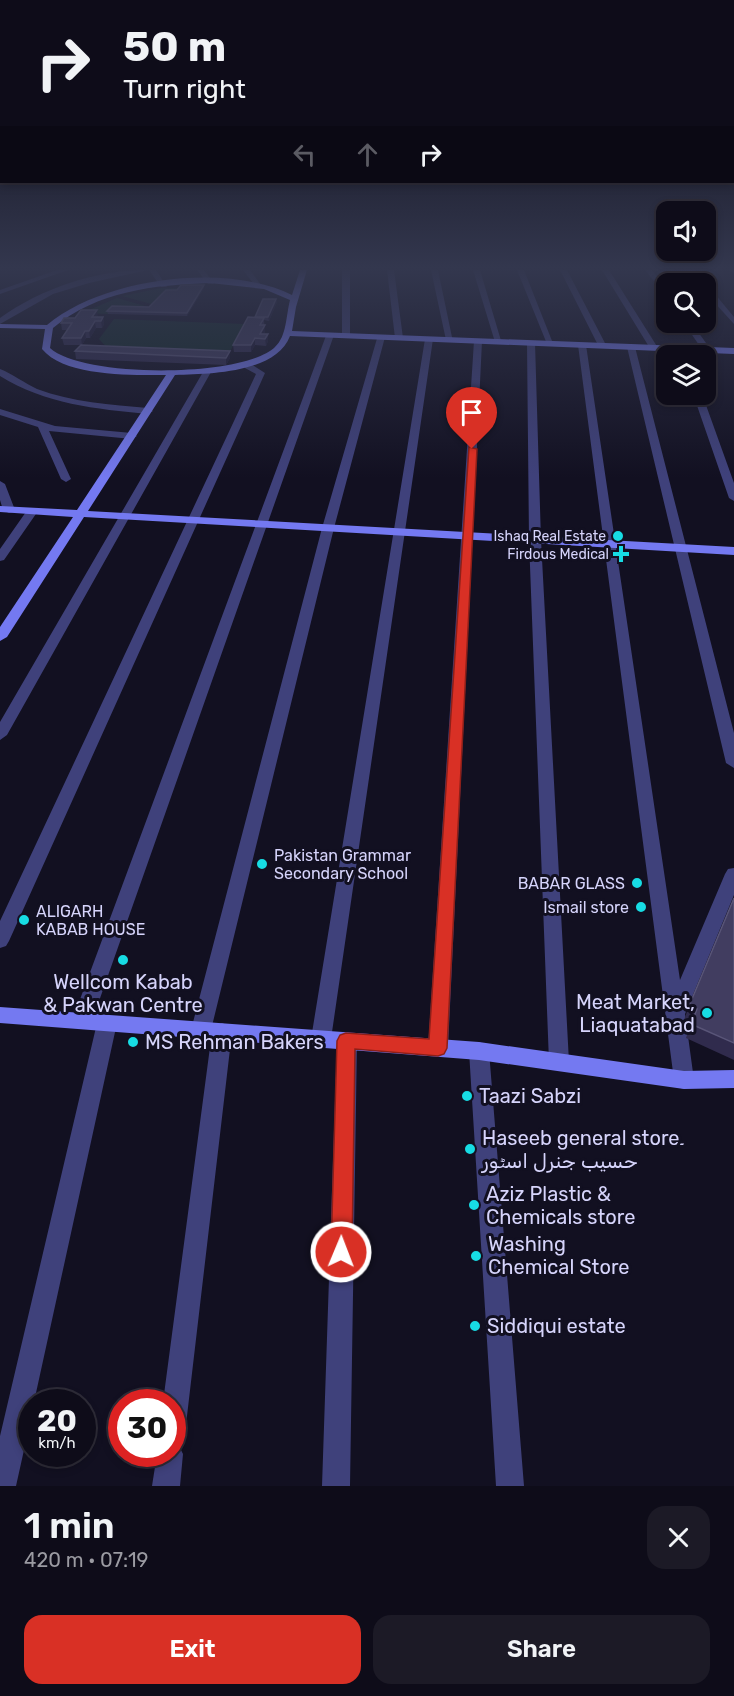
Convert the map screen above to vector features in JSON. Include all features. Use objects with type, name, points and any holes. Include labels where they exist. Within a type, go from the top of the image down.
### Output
[{"type":"street","points":[[47,339],[46,349],[57,359],[98,368],[172,372],[207,372],[248,366],[274,352],[283,339]]},
{"type":"street","points":[[82,1021],[328,339]]},
{"type":"street","points":[[176,1389],[211,1031],[328,528],[380,339]]},
{"type":"street","points":[[321,1039],[429,339]]},
{"type":"street","points":[[436,339],[654,348]]},
{"type":"street","points":[[549,339],[551,344]]},
{"type":"street","points":[[599,339],[602,345]]},
{"type":"street","points":[[649,339],[654,348]]},
{"type":"street","points":[[438,1048],[478,341]]},
{"type":"street","points":[[531,343],[535,540],[559,1062]]},
{"type":"street","points":[[582,345],[684,1080]]},
{"type":"street","points":[[631,347],[734,763]]},
{"type":"street","points":[[716,351],[734,352]]},
{"type":"street","points":[[0,941],[261,373],[248,366]]},
{"type":"street","points":[[0,372],[18,385],[54,398],[148,411]]},
{"type":"street","points":[[0,637],[172,372]]},
{"type":"street","points":[[0,735],[207,372]]},
{"type":"street","points":[[701,405],[734,498]]},
{"type":"street","points":[[0,411],[54,429],[132,436]]},
{"type":"street","points":[[42,425],[66,479]]},
{"type":"street","points":[[0,484],[5,509],[734,551]]},
{"type":"street","points":[[0,557],[32,511]]},
{"type":"street","points":[[675,1014],[734,874]]},
{"type":"street","points":[[0,1015],[479,1051],[684,1080],[734,1079]]},
{"type":"street","points":[[2,1486],[107,1023]]},
{"type":"street","points":[[336,1486],[346,1041]]},
{"type":"street","points":[[479,1051],[510,1486]]},
{"type":"street","points":[[166,1486],[168,1467]]},
{"type":"green space","points":[[99,339],[237,339],[227,357],[111,352]]},
{"type":"building","points":[[236,339],[254,339],[251,345],[233,345]]},
{"type":"building","points":[[81,345],[230,351],[226,358],[75,351]]},
{"type":"building","points":[[734,898],[734,1043],[691,1024],[697,1009],[689,1006]]},
{"type":"place","name":"Ishaq Real Estate","points":[[618,536]]},
{"type":"place","name":"Firdous Medical","points":[[621,554]]},
{"type":"place","name":"Pakistan Grammar Secondary School","points":[[262,864]]},
{"type":"place","name":"BABAR GLASS","points":[[637,883]]},
{"type":"place","name":"Ismail store","points":[[641,907]]},
{"type":"place","name":"ALIGARH KABAB HOUSE","points":[[24,920]]},
{"type":"place","name":"Wellcom Kabab & Pakwan Centre","points":[[123,960]]},
{"type":"place","name":"Meat Market, Liaquatabad","points":[[707,1013]]},
{"type":"place","name":"MS Rehman Bakers","points":[[133,1042]]},
{"type":"place","name":"Taazi Sabzi","points":[[467,1096]]},
{"type":"place","name":"Haseeb general store۔ حسیب جنرل اسٹور","points":[[470,1149]]},
{"type":"place","name":"Aziz Plastic & Chemicals store","points":[[474,1205]]},
{"type":"place","name":"Washing Chemical Store","points":[[476,1256]]},
{"type":"place","name":"Siddiqui estate","points":[[475,1326]]},
{"type":"route","points":[[341,1252],[346,1041],[438,1048],[472,449]]}]
